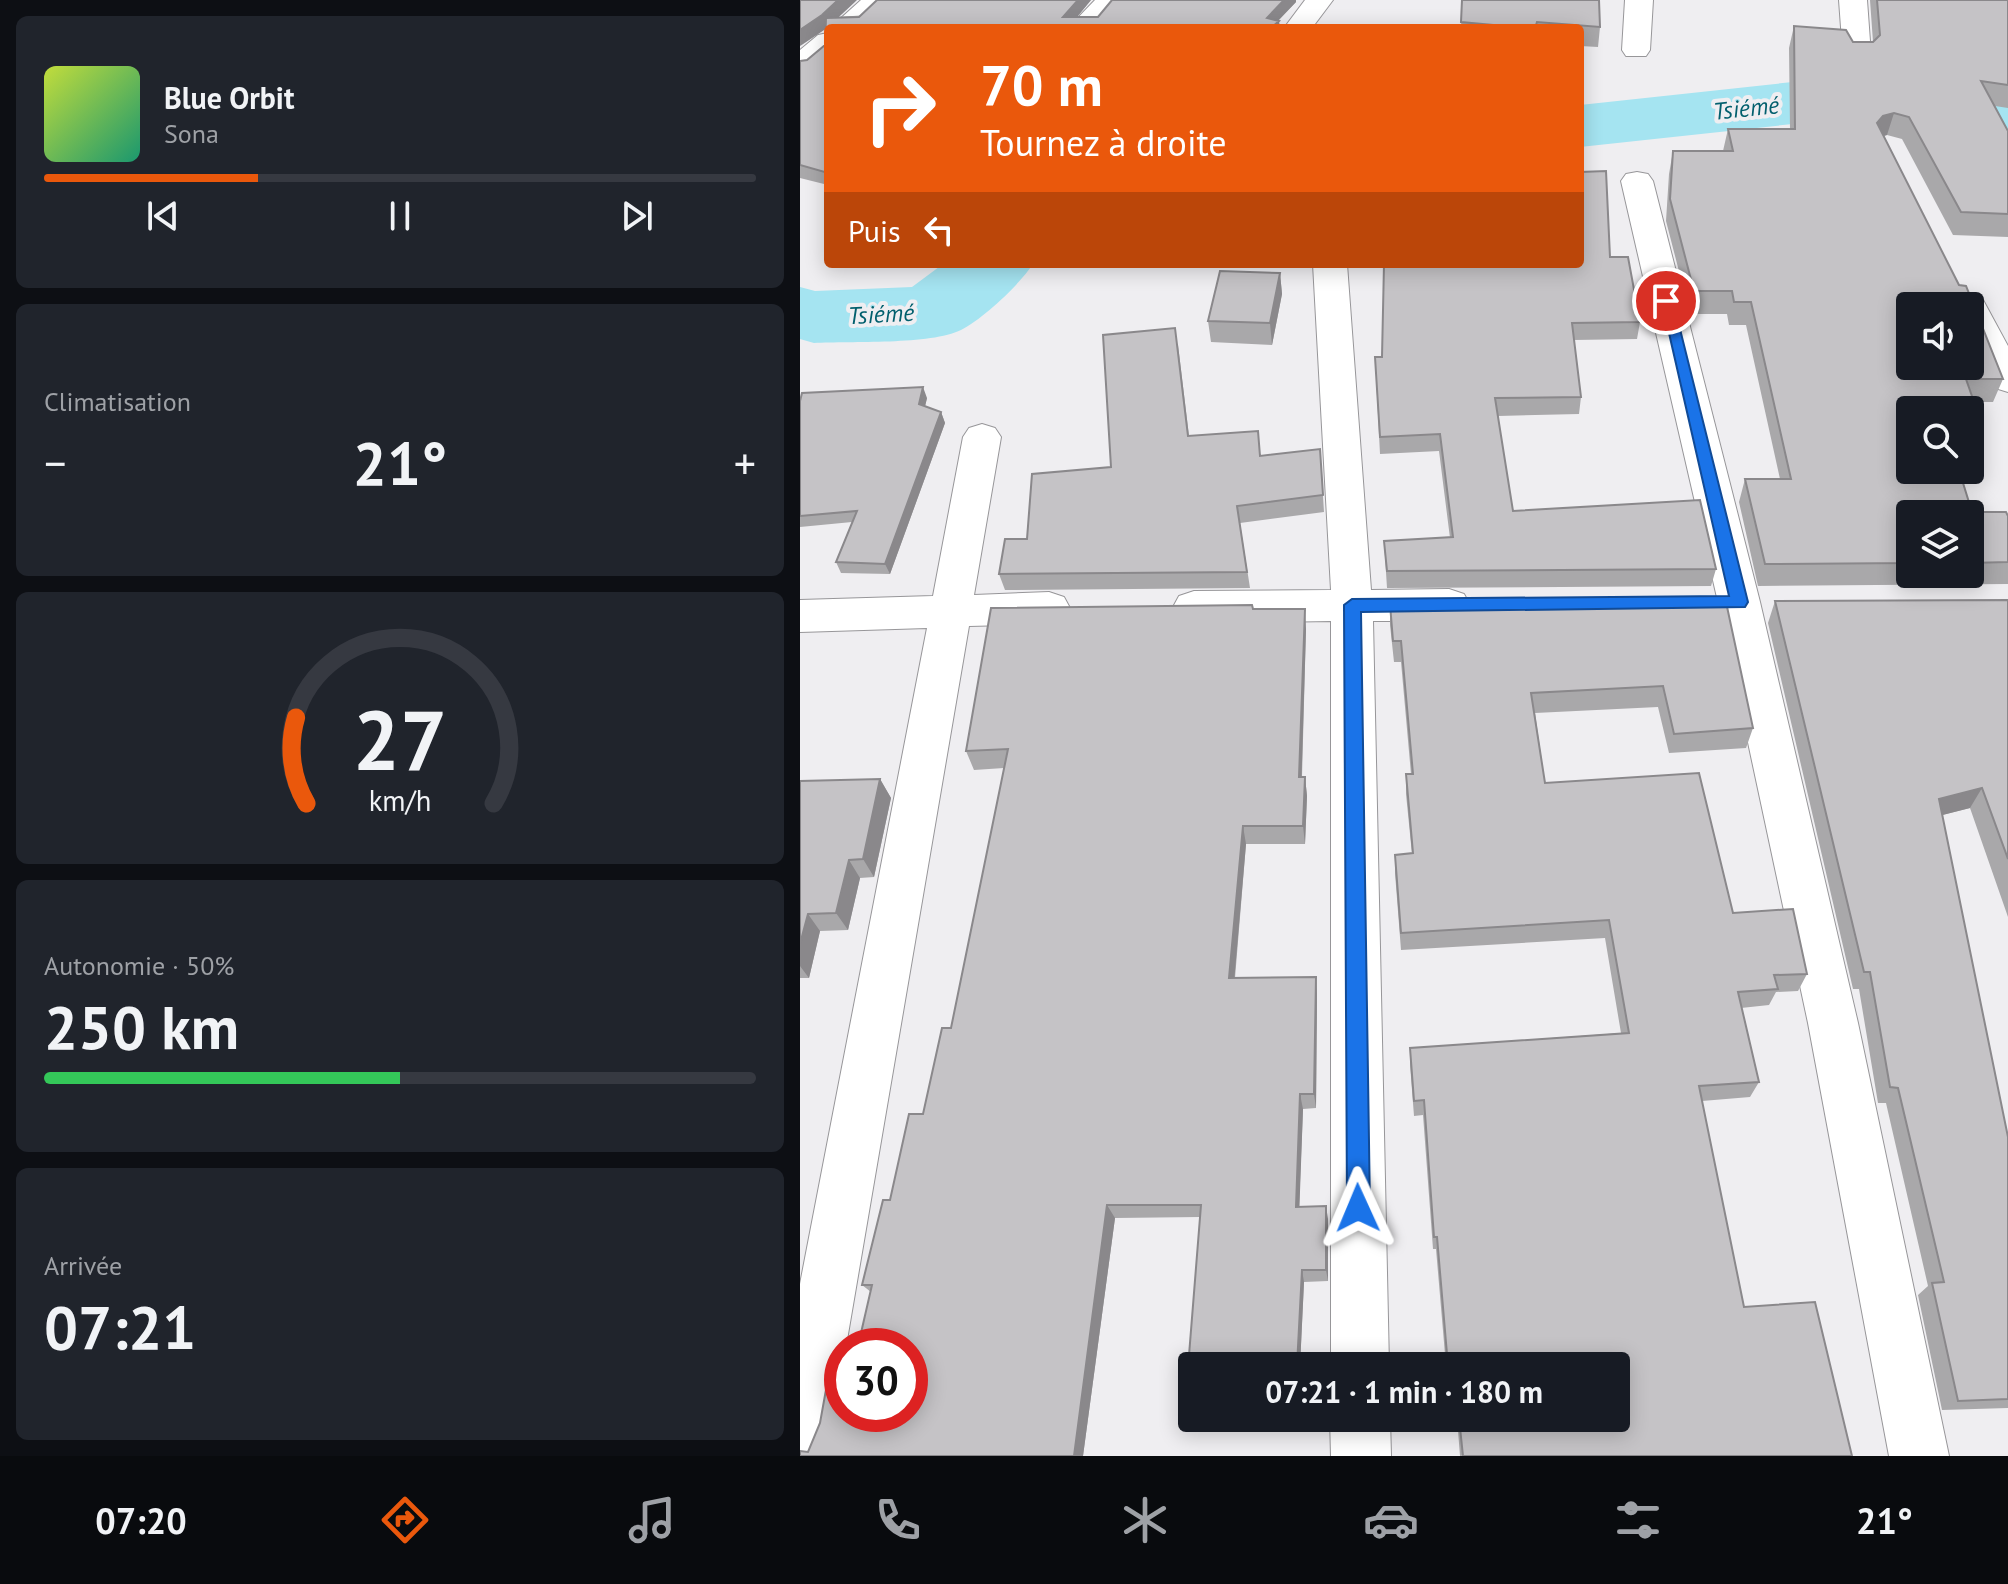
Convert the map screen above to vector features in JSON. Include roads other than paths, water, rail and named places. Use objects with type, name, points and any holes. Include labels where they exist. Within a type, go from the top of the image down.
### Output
[{"type":"street","points":[[849,24],[877,0]]},
{"type":"street","points":[[1086,24],[1111,0]]},
{"type":"street","points":[[1301,24],[1319,0]]},
{"type":"street","points":[[1636,50],[1639,0]]},
{"type":"street","points":[[1853,0],[1857,55]]},
{"type":"street","points":[[800,65],[824,44]]},
{"type":"street","points":[[1637,181],[1755,602],[1833,1023],[1919,1456]]},
{"type":"street","points":[[1330,268],[1352,605],[1360,1352]]},
{"type":"street","points":[[1984,334],[2008,380]]},
{"type":"street","points":[[800,1441],[982,437]]},
{"type":"street","points":[[1693,603],[1755,602]]},
{"type":"street","points":[[1161,607],[1492,604]]},
{"type":"street","points":[[800,616],[953,609],[1081,608]]},
{"type":"street","points":[[1360,1432],[1361,1456]]},
{"type":"waterway","name":"Tsiémé","points":[[1584,126],[1802,102],[2008,113]]},
{"type":"waterway","name":"Tsiémé","points":[[800,313],[814,317],[932,312],[989,268]]}]
